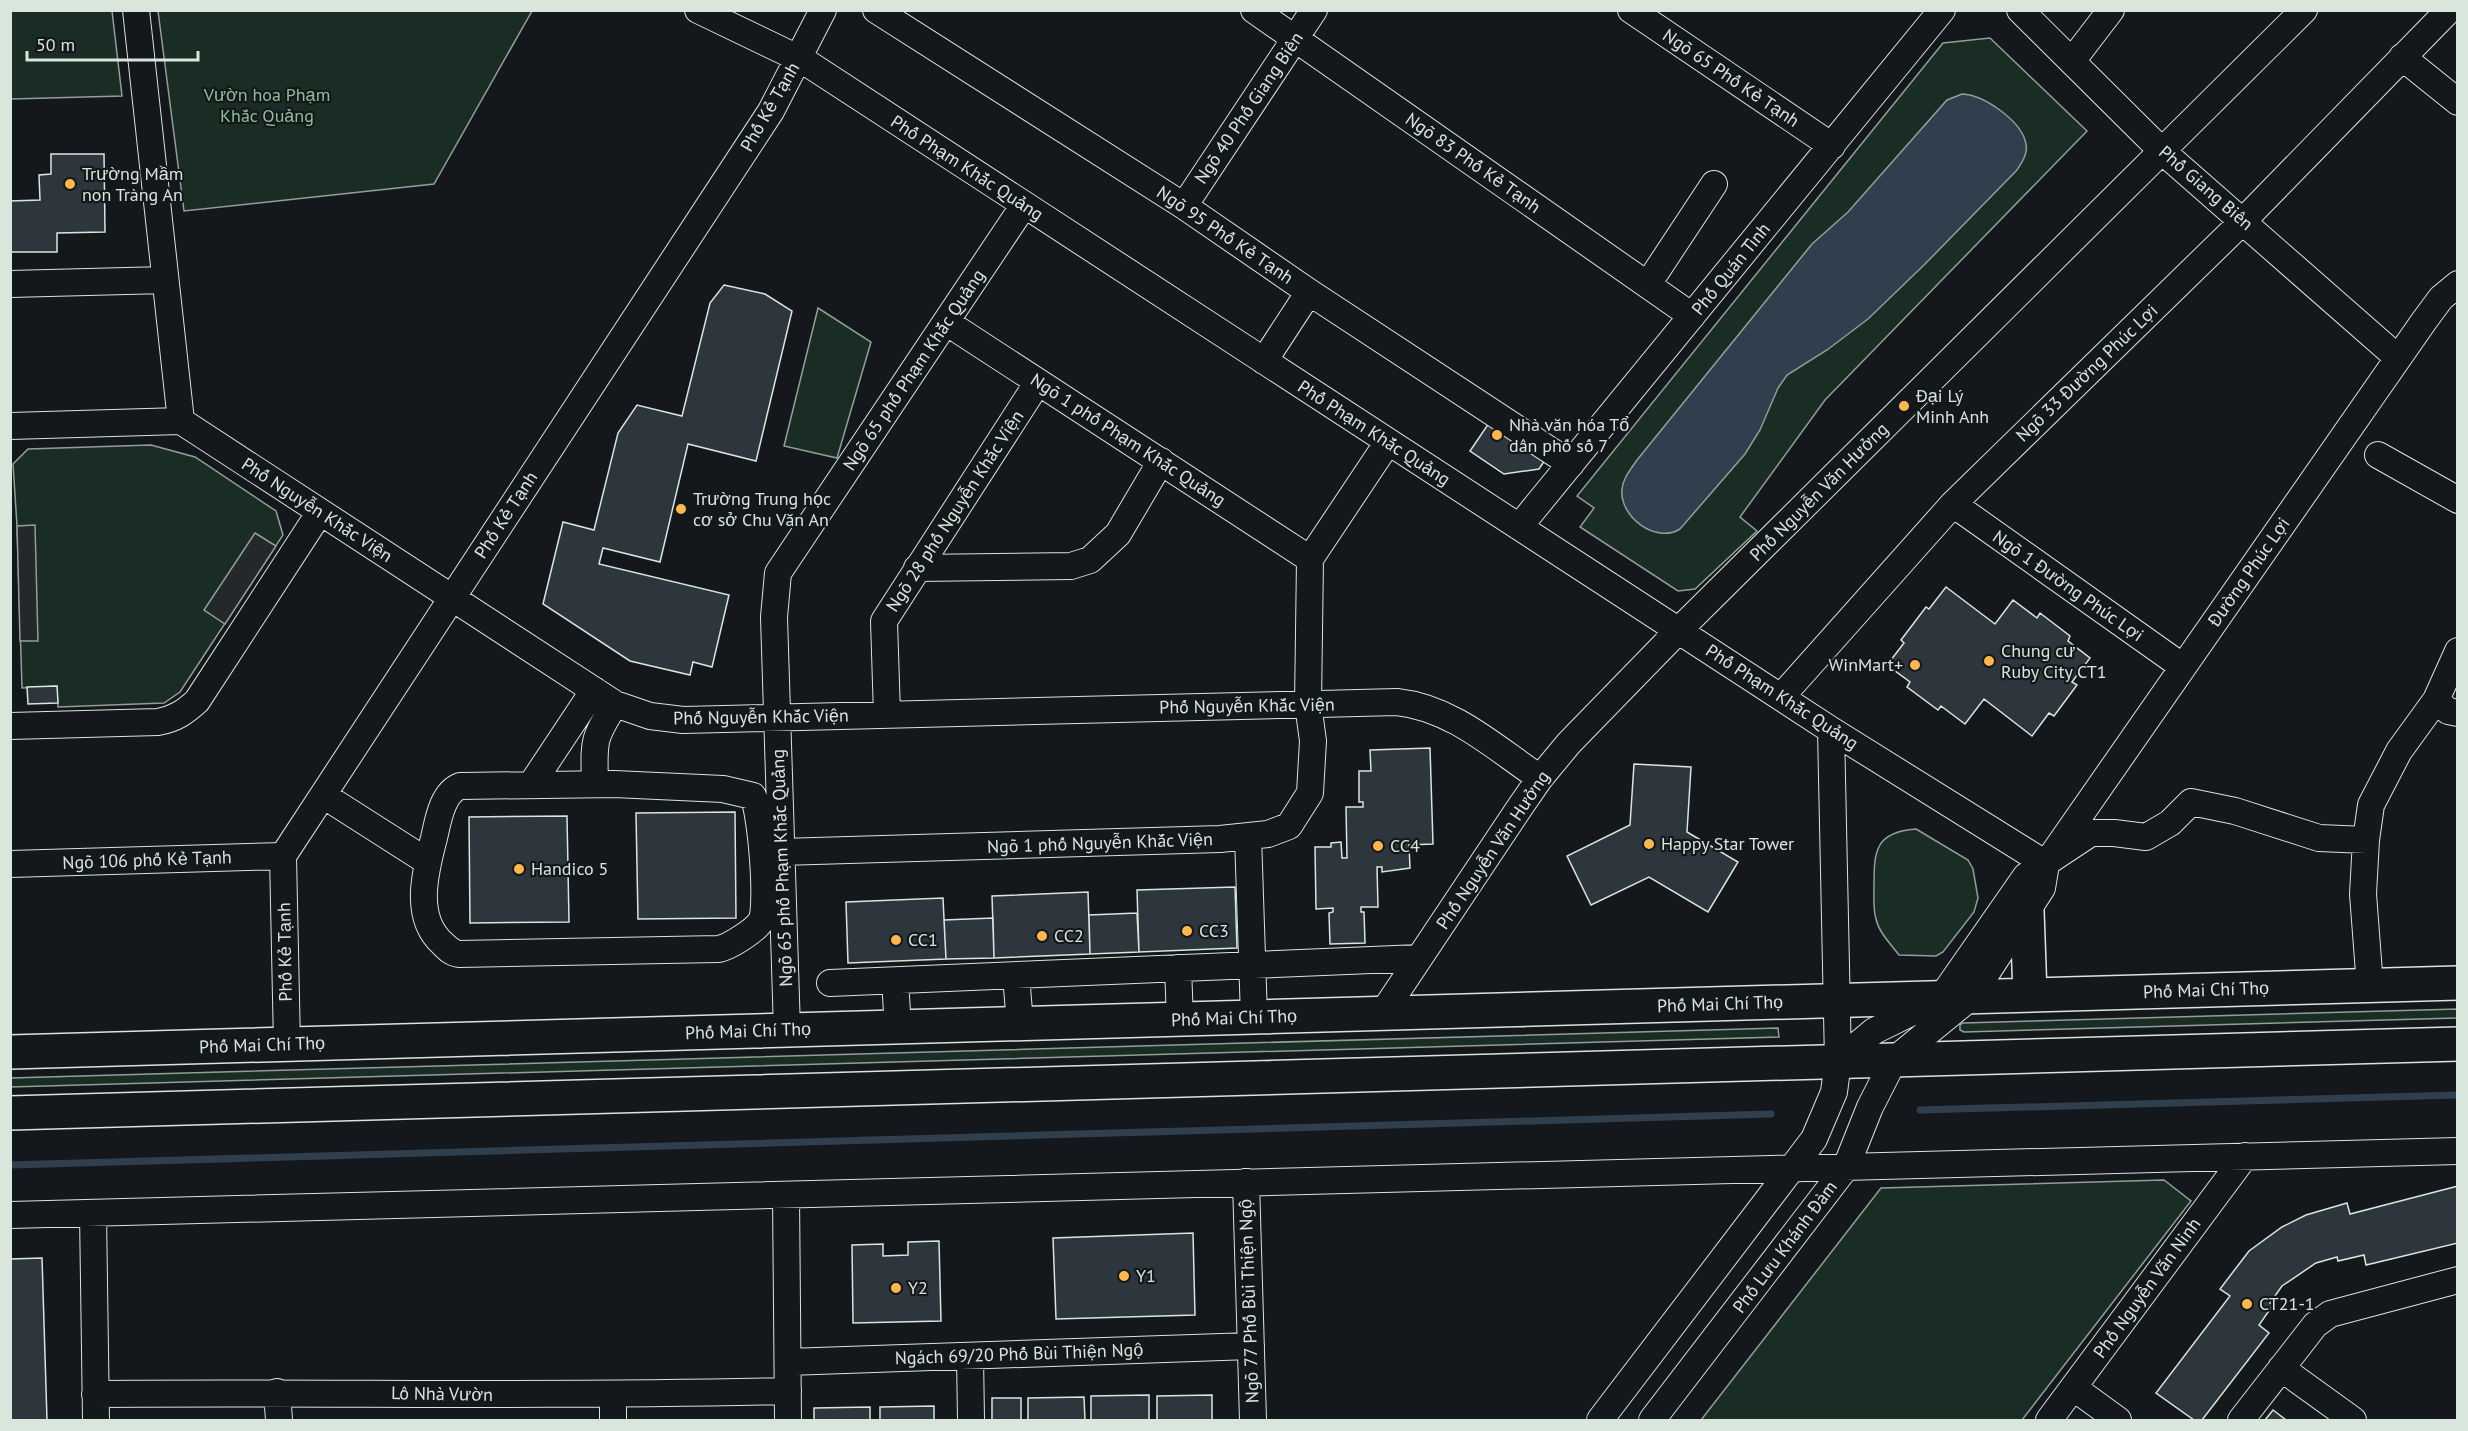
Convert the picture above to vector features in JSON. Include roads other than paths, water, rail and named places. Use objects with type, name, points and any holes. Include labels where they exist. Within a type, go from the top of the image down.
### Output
[{"type":"main road","points":[[2027,911],[2030,995]]},
{"type":"main road","name":"Phố Mai Chí Thọ","points":[[10,1052],[2457,983]]},
{"type":"main road","points":[[10,1113],[2457,1044]]},
{"type":"street","points":[[10,426],[181,421],[136,10]]},
{"type":"street","name":"Phố Phạm Khắc Quảng","points":[[698,10],[798,59],[1831,730],[2046,864]]},
{"type":"street","name":"Phố Kẻ Tạnh","points":[[287,1045],[283,856],[771,111],[824,10]]},
{"type":"street","name":"Ngõ 95 Phố Kẻ Tạnh","points":[[876,10],[1184,206],[1309,292],[1571,464]]},
{"type":"street","name":"Ngõ 83 Phố Kẻ Tạnh","points":[[1254,10],[1692,316]]},
{"type":"street","name":"Ngõ 40 Phố Giang Biên","points":[[1184,206],[1314,10]]},
{"type":"street","name":"Ngõ 65 Phố Kẻ Tạnh","points":[[1631,10],[1832,146]]},
{"type":"street","name":"Phố Quán Tình","points":[[1520,527],[1942,10]]},
{"type":"street","name":"Phố Giang Biên","points":[[2020,10],[2162,151],[2398,358]]},
{"type":"street","points":[[2072,61],[2111,10]]},
{"type":"street","name":"Phố Nguyễn Văn Hưởng","points":[[1382,1014],[1540,778],[1569,743],[1679,630],[2304,10]]},
{"type":"street","name":"Ngõ 33 Đường Phúc Lợi","points":[[1781,697],[1953,504],[2242,221],[2449,10]]},
{"type":"street","points":[[2402,57],[2457,102]]},
{"type":"street","points":[[1648,284],[1713,184]]},
{"type":"street","name":"Ngõ 65 phố Phạm Khắc Quảng","points":[[787,1030],[774,617],[778,573],[1024,205]]},
{"type":"street","points":[[10,285],[165,280]]},
{"type":"street","name":"Đường Phúc Lợi","points":[[1956,997],[2026,876],[2046,864],[2398,358],[2441,298],[2457,284]]},
{"type":"street","points":[[1264,361],[1309,292]]},
{"type":"street","name":"Ngõ 1 phố Phạm Khắc Quảng","points":[[946,322],[1310,559]]},
{"type":"street","name":"Ngõ 28 phố Nguyễn Khắc Viện","points":[[887,715],[884,621],[1038,381]]},
{"type":"street","name":"Phố Nguyễn Khắc Viện","points":[[181,421],[605,697],[650,716],[672,719],[777,718],[1397,702],[1423,706],[1448,716],[1540,778]]},
{"type":"street","points":[[1308,704],[1310,559],[1389,442]]},
{"type":"street","points":[[2378,455],[2457,500]]},
{"type":"street","points":[[917,568],[1071,566],[1090,560],[1118,534],[1161,461]]},
{"type":"street","name":"Ngõ 1 Đường Phúc Lợi","points":[[1953,504],[2183,667]]},
{"type":"street","points":[[10,726],[158,722],[173,719],[186,711],[197,700],[320,512]]},
{"type":"street","points":[[2370,986],[2363,894],[2366,840],[2371,805],[2399,751],[2447,706],[2457,651]]},
{"type":"street","points":[[595,784],[594,741],[599,729],[605,697]]},
{"type":"street","points":[[531,785],[605,697]]},
{"type":"street","name":"Ngõ 1 phố Nguyễn Khắc Viện","points":[[781,852],[1220,839],[1268,834],[1289,825],[1310,793],[1313,741],[1308,704]]},
{"type":"street","points":[[1600,1420],[1814,1139],[1834,1092],[1838,1061],[1831,730]]},
{"type":"street","points":[[595,784],[723,789],[753,796],[760,837],[765,900],[764,915],[758,926],[732,944],[718,949],[459,954],[453,953],[433,936],[424,900],[425,874],[439,819],[449,792],[460,786],[595,784]]},
{"type":"street","points":[[323,795],[428,862]]},
{"type":"street","points":[[2046,864],[2091,833],[2146,837],[2170,823],[2191,802],[2235,811],[2319,838],[2366,840]]},
{"type":"street","points":[[1248,836],[1254,1017]]},
{"type":"street","name":"Ngõ 106 phố Kẻ Tạnh","points":[[10,864],[283,856]]},
{"type":"street","name":"Đường Phúc Lợi","points":[[1956,997],[2027,911],[2042,888],[2046,864]]},
{"type":"street","points":[[830,983],[1419,958]]},
{"type":"street","points":[[1178,968],[1180,1019]]},
{"type":"street","points":[[1016,975],[1020,1024]]},
{"type":"street","points":[[895,981],[898,1027]]},
{"type":"street","points":[[1837,1001],[1874,1031],[1894,1060],[1956,997]]},
{"type":"street","points":[[1838,1061],[1874,1031],[1956,997]]},
{"type":"street","name":"Phố Lưu Khánh Đàm","points":[[1652,1420],[1846,1167],[1870,1107],[1894,1060]]},
{"type":"street","points":[[10,1215],[2457,1150]]},
{"type":"street","name":"Phố Nguyễn Văn Ninh","points":[[2049,1420],[2245,1156]]},
{"type":"street","name":"Ngõ 77 Phố Bùi Thiện Ngộ","points":[[1246,1182],[1253,1420]]},
{"type":"street","points":[[786,1195],[788,1420]]},
{"type":"street","points":[[93,1213],[96,1420]]},
{"type":"street","points":[[2241,1420],[2315,1325],[2330,1314],[2456,1282]]},
{"type":"street","name":"Ngách 69/20 Phố Bùi Thiện Ngộ","points":[[788,1362],[1251,1346]]},
{"type":"street","points":[[970,1356],[971,1420]]},
{"type":"street","points":[[2281,1368],[2353,1420]]},
{"type":"street","points":[[2074,1388],[2118,1420]]},
{"type":"street","name":"Lô Nhà Vườn","points":[[95,1394],[277,1392],[613,1395],[788,1391]]},
{"type":"street","points":[[277,1392],[279,1420]]},
{"type":"street","points":[[613,1395],[613,1420]]},
{"type":"water","points":[[1962,94],[1971,95],[1991,104],[2010,118],[2023,135],[2026,151],[2017,170],[1868,319],[1827,350],[1787,375],[1778,388],[1760,430],[1745,454],[1680,529],[1670,533],[1660,533],[1641,525],[1626,509],[1622,489],[1626,477],[1637,460],[1812,244],[1848,212],[1947,100]]},
{"type":"waterway","points":[[1920,1110],[2458,1095]]},
{"type":"waterway","points":[[10,1165],[1771,1114]]},
{"type":"place","name":"Trường Mầm non Tràng An","points":[[70,184]]},
{"type":"place","name":"Đại Lý Minh Anh","points":[[1904,406]]},
{"type":"place","name":"Nhà văn hóa Tổ dân phố số 7","points":[[1497,435]]},
{"type":"place","name":"Trường Trung học cơ sở Chu Văn An","points":[[681,509]]},
{"type":"place","name":"Chung cư Ruby City CT1","points":[[1989,661]]},
{"type":"place","name":"WinMart+","points":[[1915,665]]},
{"type":"place","name":"Happy Star Tower","points":[[1649,844]]},
{"type":"place","name":"CC4","points":[[1378,846]]},
{"type":"place","name":"Handico 5","points":[[519,869]]},
{"type":"place","name":"CC3","points":[[1187,931]]},
{"type":"place","name":"CC2","points":[[1042,936]]},
{"type":"place","name":"CC1","points":[[896,940]]},
{"type":"place","name":"Y1","points":[[1124,1276]]},
{"type":"place","name":"Y2","points":[[896,1288]]},
{"type":"place","name":"CT21-1","points":[[2247,1304]]},
{"type":"park label","name":"Vườn hoa Phạm Khắc Quảng","points":[[267,106]]}]
